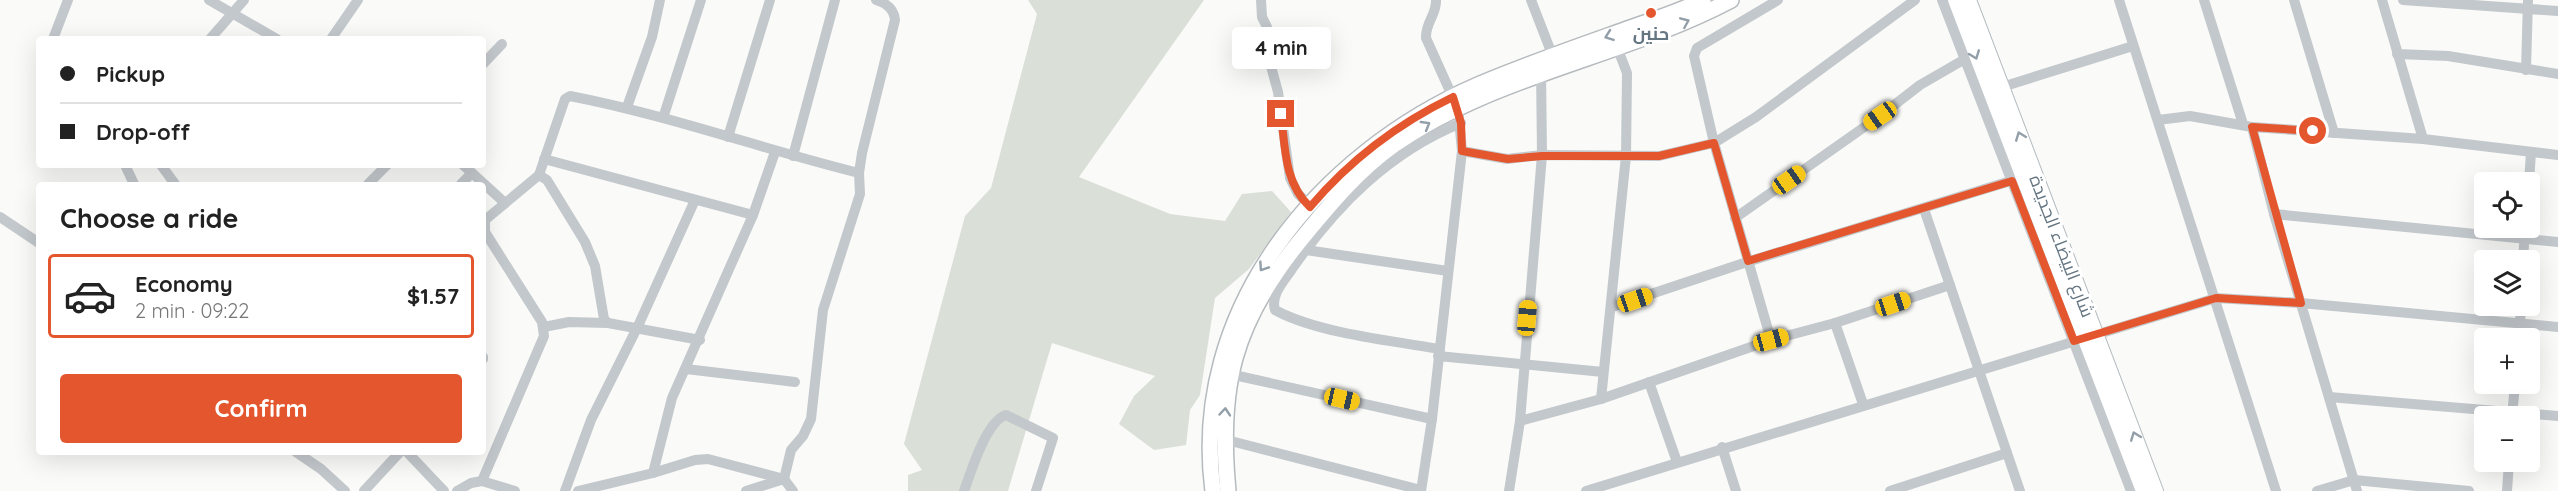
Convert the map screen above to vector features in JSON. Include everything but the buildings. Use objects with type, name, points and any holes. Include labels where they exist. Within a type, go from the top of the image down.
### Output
[{"type":"main road","points":[[1213,491],[1210,421],[1224,373],[1245,326],[1251,300],[1295,245],[1315,211],[1393,146],[1457,110],[1548,64],[1703,0]]},
{"type":"main road","points":[[1548,64],[1617,47],[1674,27],[1731,0]]},
{"type":"main road","points":[[1224,373],[1224,439],[1228,491]]},
{"type":"street","points":[[54,36],[69,0]]},
{"type":"street","points":[[209,0],[272,36]]},
{"type":"street","points":[[213,36],[244,0]]},
{"type":"street","points":[[333,36],[358,0]]},
{"type":"street","points":[[627,107],[652,37],[660,0]]},
{"type":"street","points":[[663,118],[700,0]]},
{"type":"street","points":[[728,137],[770,0]]},
{"type":"street","points":[[793,156],[835,0]]},
{"type":"street","points":[[784,479],[791,450],[803,436],[812,419],[824,310],[861,194],[859,173],[895,20],[894,13],[889,6],[876,0]]},
{"type":"street","points":[[1261,0],[1262,17],[1267,27],[1266,48],[1278,92],[1290,178],[1298,194],[1315,211]]},
{"type":"street","points":[[1224,439],[1421,491],[1432,419],[1462,151],[1457,110],[1426,38],[1425,29],[1436,10],[1436,0]]},
{"type":"street","points":[[1509,491],[1520,421],[1548,64],[1532,0]]},
{"type":"street","points":[[1771,340],[1714,143],[1694,56],[1697,48],[1778,0]]},
{"type":"street","points":[[1462,151],[1508,159],[1542,156],[1659,156],[1714,143],[1756,117],[1915,0]]},
{"type":"street","points":[[1942,0],[1965,58],[2023,178],[2084,338],[2131,491]]},
{"type":"street","name":"شارع البيضاء الجديدة","points":[[1955,0],[2143,491]]},
{"type":"street","name":"شارع البيضاء الجديدة","points":[[1969,0],[2002,87],[2023,178]]},
{"type":"street","points":[[2119,0],[2276,491]]},
{"type":"street","points":[[2204,0],[2247,125],[2356,486]]},
{"type":"street","points":[[2294,0],[2334,133]]},
{"type":"street","points":[[2382,0],[2422,139]]},
{"type":"street","points":[[2403,0],[2528,4],[2558,11]]},
{"type":"street","points":[[2526,70],[2528,4]]},
{"type":"street","points":[[486,60],[502,44]]},
{"type":"street","points":[[2002,87],[2133,46]]},
{"type":"street","points":[[1600,399],[1612,307],[1626,156],[1628,73],[1617,47]]},
{"type":"street","points":[[2397,54],[2448,56],[2558,74]]},
{"type":"street","points":[[1735,218],[1880,116],[1920,85],[1965,58]]},
{"type":"street","points":[[486,220],[539,175],[565,99],[570,96],[627,107],[775,152],[859,173]]},
{"type":"street","points":[[1457,110],[1373,176],[1336,212],[1295,245],[1277,292],[1274,302],[1275,310],[1290,317],[1367,338],[1439,352],[1523,365],[1604,372]]},
{"type":"street","points":[[2157,120],[2190,116],[2247,125],[2422,139],[2558,155]]},
{"type":"street","points":[[653,473],[672,398],[700,340],[753,215],[775,152]]},
{"type":"street","points":[[2530,172],[2531,152]]},
{"type":"street","points":[[544,159],[753,215]]},
{"type":"street","points":[[126,168],[133,182]]},
{"type":"street","points":[[163,168],[174,182]]},
{"type":"street","points":[[370,182],[384,168]]},
{"type":"street","points":[[466,168],[482,182]]},
{"type":"street","points":[[463,182],[472,173]]},
{"type":"street","points":[[539,175],[547,180],[588,250],[595,266],[604,319],[608,323]]},
{"type":"street","points":[[1612,307],[1748,261],[2023,178]]},
{"type":"street","points":[[486,186],[505,203]]},
{"type":"street","points":[[566,491],[591,420],[638,326],[695,200]]},
{"type":"street","points":[[1924,209],[2020,491]]},
{"type":"street","points":[[2274,214],[2474,229]]},
{"type":"street","points":[[0,217],[36,241]]},
{"type":"street","points":[[482,481],[544,336],[544,327],[486,234]]},
{"type":"street","points":[[2540,237],[2558,242]]},
{"type":"street","points":[[1295,245],[1448,271]]},
{"type":"street","points":[[1520,421],[1600,399],[1771,340],[1835,323],[1950,285]]},
{"type":"street","points":[[1586,491],[1722,447],[2216,298],[2301,303],[2558,327]]},
{"type":"street","points":[[2520,328],[2521,316]]},
{"type":"street","points":[[544,327],[569,322],[608,323],[638,326],[700,340]]},
{"type":"street","points":[[1835,323],[1863,404]]},
{"type":"street","name":"شارع البيضاء الجديدة","points":[[2084,338],[2156,491]]},
{"type":"street","points":[[686,369],[795,382]]},
{"type":"street","points":[[1224,373],[1432,419]]},
{"type":"street","points":[[1649,382],[1677,462]]},
{"type":"street","points":[[2329,397],[2474,411]]},
{"type":"street","points":[[964,491],[982,446],[996,421],[1006,415],[1053,438],[1036,491]]},
{"type":"street","points":[[2540,416],[2558,416]]},
{"type":"street","points":[[1722,447],[1736,491]]},
{"type":"street","points":[[1890,491],[2007,453]]},
{"type":"street","points":[[300,455],[321,469],[345,491]]},
{"type":"street","points":[[364,491],[397,455]]},
{"type":"street","points":[[410,455],[444,491]]},
{"type":"street","points":[[578,491],[653,473],[695,460],[708,459],[784,479],[793,491]]},
{"type":"street","points":[[2507,491],[2508,472]]},
{"type":"street","points":[[746,491],[784,479]]},
{"type":"street","points":[[457,491],[471,483],[482,481],[514,491]]},
{"type":"street","points":[[2317,491],[2356,486],[2469,491]]},
{"type":"shaded area","points":[[1028,0],[1204,0],[1079,177],[1170,214],[1225,221],[1242,194],[1272,191],[1291,212],[1249,269],[1215,298],[1200,395],[1190,410],[1186,445],[1154,450],[1119,424],[1134,396],[1155,376],[1052,343],[1008,491],[908,491],[908,475],[922,470],[904,444],[965,216],[991,188],[1037,14]]},
{"type":"place","name":"حنين","points":[[1651,13]]},
{"type":"route","points":[[1281,114],[1290,178],[1298,194],[1310,207],[1345,169],[1385,136],[1453,97],[1461,123],[1462,151],[1508,159],[1542,156],[1659,156],[1714,143],[1748,261],[2012,181],[2074,341],[2216,298],[2301,303],[2274,214],[2252,127],[2313,131]]}]
